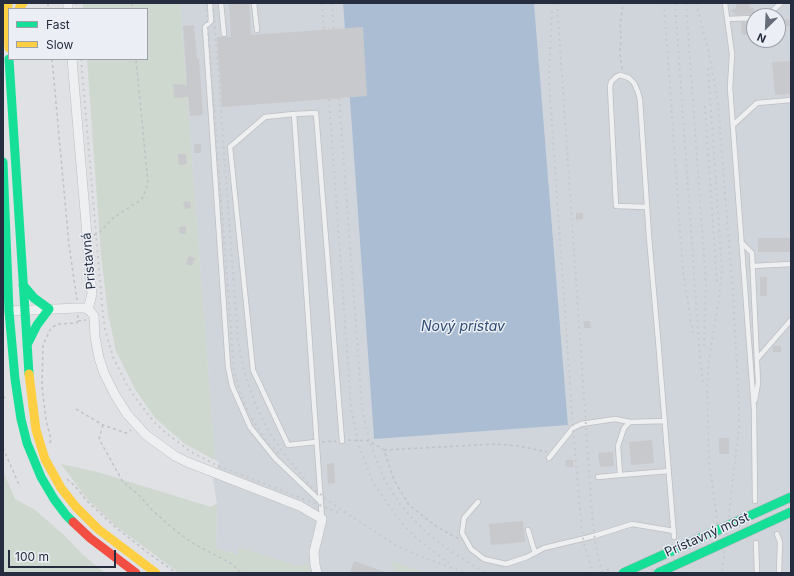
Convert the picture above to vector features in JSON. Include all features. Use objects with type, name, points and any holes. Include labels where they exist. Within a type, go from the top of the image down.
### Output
[{"type":"main road","points":[[10,60],[30,397],[36,430],[45,459],[56,481],[72,504],[90,523],[156,573]]},
{"type":"main road","points":[[3,162],[9,311],[15,378],[21,420],[27,443],[40,477],[54,499],[70,519],[90,538],[136,573]]},
{"type":"main road","points":[[23,285],[30,294],[49,309],[37,326],[27,346]]},
{"type":"main road","name":"Prístavný most","points":[[623,573],[791,497]]},
{"type":"main road","name":"Prístavný most","points":[[658,573],[791,512]]},
{"type":"street","name":"Prístavná","points":[[72,60],[92,294],[88,309],[94,316],[98,351],[104,374],[121,405],[138,426],[164,449],[187,462],[300,506],[322,519]]},
{"type":"street","points":[[9,311],[78,308],[88,309]]},
{"type":"street","points":[[317,573],[314,552],[322,519]]},
{"type":"lane","points":[[210,3],[211,21],[205,27],[228,367],[232,386],[250,427],[275,458],[320,501]]},
{"type":"lane","points":[[221,3],[224,34]]},
{"type":"lane","points":[[254,3],[256,30]]},
{"type":"lane","points":[[725,3],[732,54],[730,88],[754,409],[756,499]]},
{"type":"lane","points":[[727,19],[746,18]]},
{"type":"lane","points":[[646,207],[616,206],[610,87],[611,82],[620,75],[629,78],[634,83],[640,100],[646,207],[674,536]]},
{"type":"lane","points":[[733,125],[757,103],[791,100]]},
{"type":"lane","points":[[316,442],[288,444],[253,370],[230,147],[265,117],[316,113],[342,441]]},
{"type":"lane","points":[[294,114],[322,519]]},
{"type":"lane","points":[[741,242],[752,253],[758,383],[754,409]]},
{"type":"lane","points":[[752,266],[791,264]]},
{"type":"lane","points":[[756,359],[791,320]]},
{"type":"lane","points":[[549,458],[573,428],[581,424],[615,419],[630,422],[665,420]]},
{"type":"lane","points":[[620,475],[618,446],[624,428],[630,422]]},
{"type":"lane","points":[[598,477],[669,471]]},
{"type":"lane","points":[[478,502],[464,518],[462,533],[470,549],[484,559],[506,564],[527,557],[544,548],[594,536],[632,524],[674,531]]},
{"type":"lane","points":[[528,530],[535,553]]},
{"type":"lane","points":[[777,534],[780,542],[779,573]]},
{"type":"lane","points":[[756,543],[757,573]]},
{"type":"path","points":[[623,3],[620,27],[620,55],[624,77]]},
{"type":"path","points":[[50,448],[51,439],[46,420],[42,386],[43,345],[51,328],[58,324],[77,323],[78,321],[78,308],[68,245],[52,60]]},
{"type":"path","points":[[86,235],[99,233],[113,218],[142,199],[148,184],[136,60]]},
{"type":"path","points":[[76,409],[103,425],[126,433],[138,426]]},
{"type":"path","points":[[103,425],[99,439],[123,482],[132,488],[150,509],[177,532],[196,545],[232,564],[241,573]]},
{"type":"path","points":[[316,442],[368,441],[384,450],[496,444],[519,446],[553,453]]},
{"type":"path","points":[[3,448],[20,487]]},
{"type":"path","points":[[384,450],[394,480],[409,505],[438,527],[469,546]]},
{"type":"path","points":[[66,478],[75,486],[87,501],[114,526],[176,573]]},
{"type":"shaded area","points":[[83,3],[180,3],[215,460],[185,444],[155,418],[135,389],[116,351],[108,313],[101,255],[87,60],[148,60],[148,8],[83,8]]},
{"type":"shaded area","points":[[180,3],[343,3],[374,438],[568,424],[534,3],[791,3],[791,573],[296,573],[216,548],[217,503],[213,480],[219,462],[215,460]]},
{"type":"shaded area","points":[[61,464],[97,472],[211,507],[217,503],[216,548],[238,555],[238,547],[298,566],[308,563],[311,573],[179,573],[116,526],[87,499]]},
{"type":"shaded area","points":[[3,471],[15,499],[35,510],[65,536],[82,554],[105,573],[3,573]]},
{"type":"shaded area","points":[[391,561],[418,570],[424,573],[396,573]]},
{"type":"water","name":"Nový prístav","points":[[343,3],[534,3],[568,425],[374,439]]},
{"type":"building","points":[[229,3],[249,3],[251,35],[363,27],[367,96],[222,107],[217,37],[231,37]]},
{"type":"building","points":[[736,3],[749,3],[750,8],[746,8],[746,14],[735,15],[735,13],[730,11],[736,8]]},
{"type":"building","points":[[791,19],[791,26],[786,26],[786,20]]},
{"type":"building","points":[[741,22],[746,22],[746,35],[742,35]]},
{"type":"building","points":[[194,25],[197,59],[199,59],[203,115],[190,116],[188,97],[174,98],[173,84],[187,85],[183,26]]},
{"type":"building","points":[[791,61],[791,94],[775,95],[772,62]]},
{"type":"building","points":[[194,144],[201,144],[201,153],[194,153]]},
{"type":"building","points":[[178,154],[186,154],[187,164],[179,165]]},
{"type":"building","points":[[190,201],[191,208],[185,209],[183,202]]},
{"type":"building","points":[[576,213],[583,213],[583,219],[576,220]]},
{"type":"building","points":[[186,226],[186,234],[180,234],[179,227]]},
{"type":"building","points":[[758,238],[791,238],[791,252],[758,252]]},
{"type":"building","points":[[189,256],[195,258],[192,266],[186,264]]},
{"type":"building","points":[[760,277],[767,277],[767,296],[760,296]]},
{"type":"building","points":[[583,321],[590,321],[591,328],[584,328]]},
{"type":"building","points":[[773,346],[781,346],[781,352],[773,352]]},
{"type":"building","points":[[719,438],[729,438],[729,454],[719,454]]},
{"type":"building","points":[[652,440],[654,463],[631,465],[629,442]]},
{"type":"building","points":[[613,452],[614,466],[600,467],[598,453]]},
{"type":"building","points":[[565,460],[573,460],[573,467],[566,467]]},
{"type":"building","points":[[334,463],[335,483],[328,484],[327,464]]},
{"type":"building","points":[[523,521],[525,542],[491,545],[489,524]]},
{"type":"building","points":[[354,561],[385,572],[385,573],[350,573]]},
{"type":"railway","points":[[76,3],[76,8]]},
{"type":"railway","points":[[206,3],[234,371],[248,413],[266,440],[279,454]]},
{"type":"railway","points":[[213,3],[238,341],[243,367],[258,410],[269,432],[287,458],[310,485],[328,501],[397,546],[466,573]]},
{"type":"railway","points":[[322,3],[324,30]]},
{"type":"railway","points":[[332,3],[334,29]]},
{"type":"railway","points":[[557,3],[592,514],[595,541],[602,573]]},
{"type":"railway","points":[[664,3],[683,272],[693,333]]},
{"type":"railway","points":[[675,3],[700,359],[703,382]]},
{"type":"railway","points":[[686,3],[706,285],[704,350]]},
{"type":"railway","points":[[696,3],[709,53],[718,104],[733,294],[739,404],[739,427],[722,573]]},
{"type":"railway","points":[[552,11],[549,82],[573,428],[582,532],[593,573]]},
{"type":"railway","points":[[81,60],[103,315],[105,329],[113,357],[127,385],[155,423],[191,452],[218,466],[340,513]]},
{"type":"railway","points":[[708,68],[722,270],[719,299],[709,359],[707,386],[709,461],[721,547]]},
{"type":"railway","points":[[339,98],[362,407],[369,441],[384,479],[400,504],[412,518],[426,532],[446,548],[485,573]]},
{"type":"railway","points":[[329,99],[351,407],[359,446],[373,482],[394,513],[405,527],[421,542],[449,563]]},
{"type":"railway","points":[[705,106],[717,283]]},
{"type":"railway","points":[[631,573],[791,501]]},
{"type":"railway","points":[[646,573],[791,508]]},
{"type":"traffic: fast","points":[[9,60],[29,374]]},
{"type":"traffic: fast","points":[[3,162],[9,311],[15,379],[21,419],[27,443],[41,477],[54,499],[73,522]]},
{"type":"traffic: fast","points":[[23,285],[34,298],[49,309],[37,325],[27,345]]},
{"type":"traffic: fast","points":[[623,573],[791,497]]},
{"type":"traffic: fast","points":[[658,573],[791,512]]},
{"type":"traffic: slow","points":[[8,3],[8,30]]},
{"type":"traffic: slow","points":[[20,8],[23,3]]},
{"type":"traffic: slow","points":[[29,374],[36,430],[45,459],[61,488],[76,507],[98,529],[156,573]]},
{"type":"traffic: jam","points":[[73,522],[90,538],[136,573]]}]
